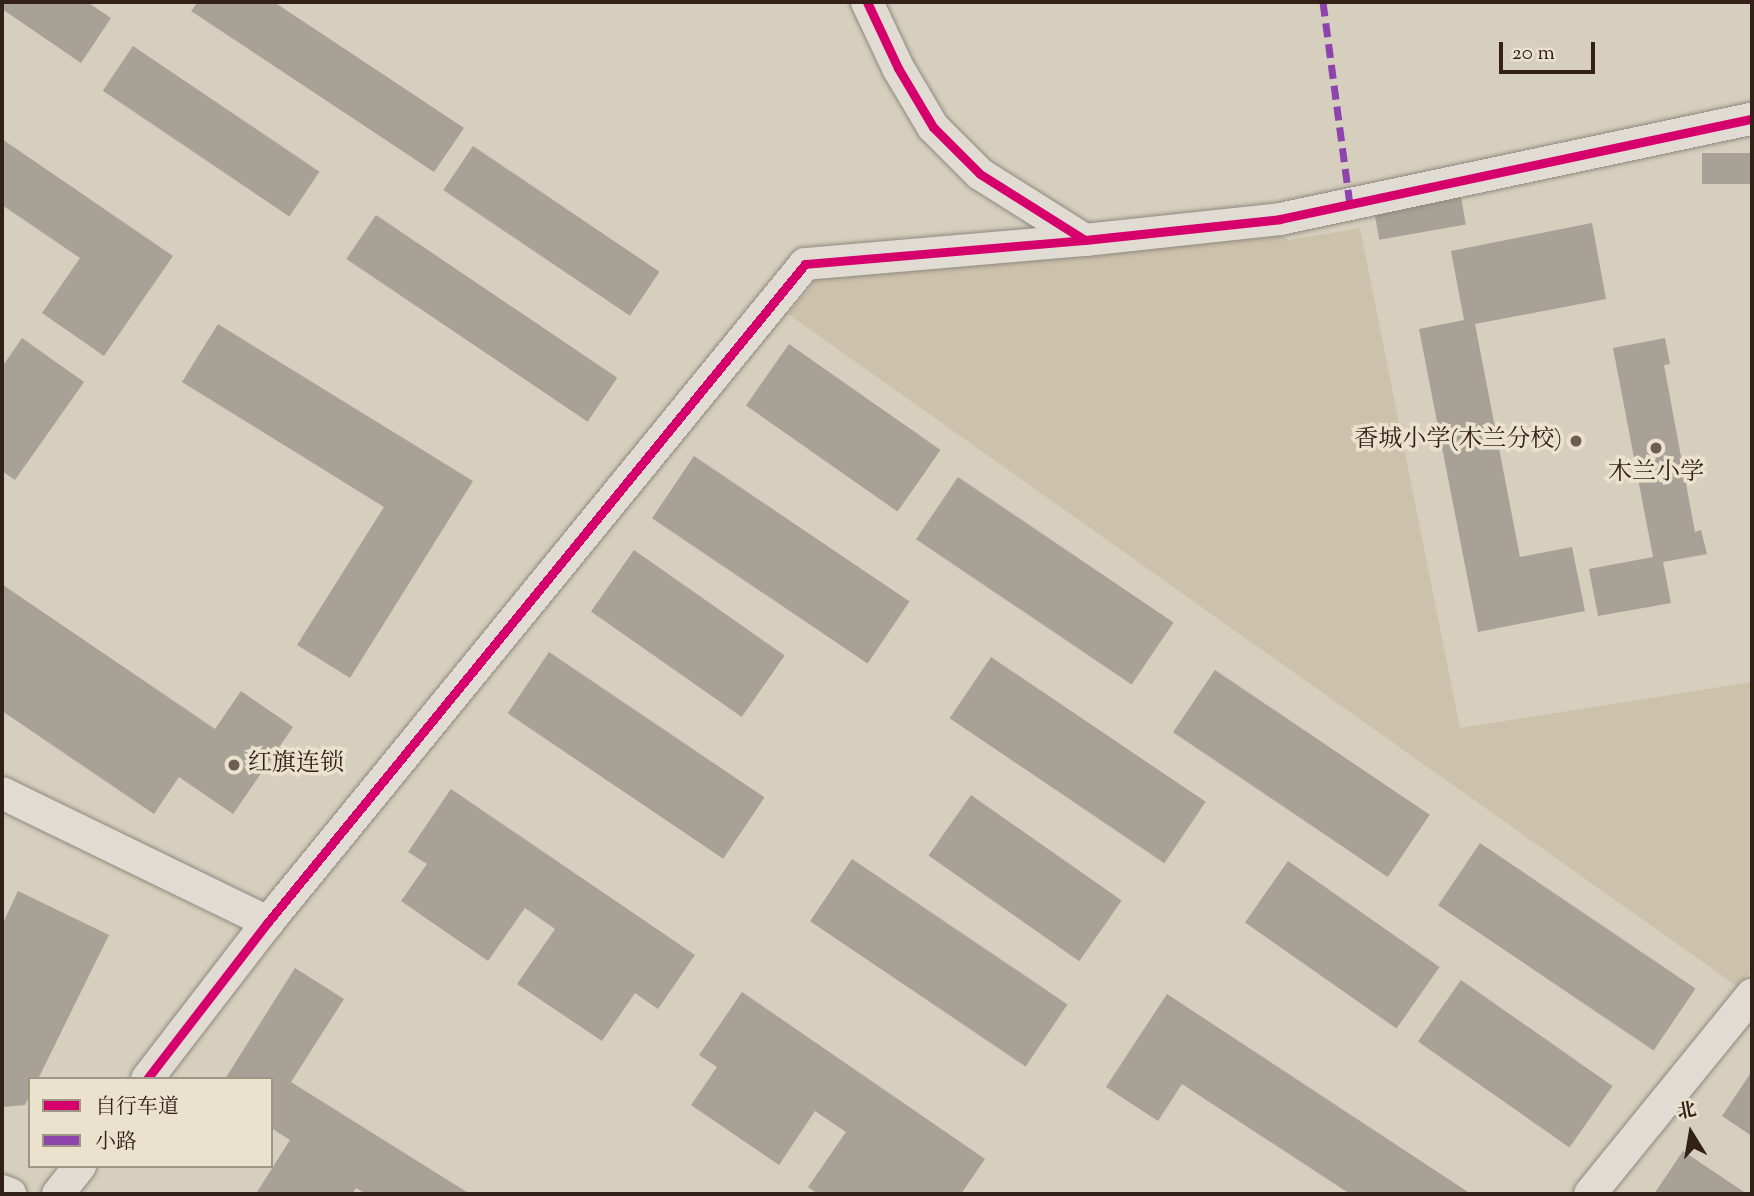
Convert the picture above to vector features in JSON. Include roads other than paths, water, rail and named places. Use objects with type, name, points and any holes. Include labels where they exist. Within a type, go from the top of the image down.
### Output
[{"type":"street","points":[[867,2],[898,68],[933,127],[981,174],[1085,240]]},
{"type":"street","points":[[149,1077],[268,922],[805,264],[1085,240],[1280,219],[1752,119]]},
{"type":"street","points":[[2,793],[268,922]]},
{"type":"street","points":[[1590,1194],[1752,995]]},
{"type":"street","points":[[58,1194],[78,1168]]},
{"type":"street","points":[[2,1191],[9,1194]]},
{"type":"place","name":"香城小学(木兰分校)","points":[[1576,441]]},
{"type":"place","name":"木兰小学","points":[[1656,448]]},
{"type":"place","name":"红旗连锁","points":[[234,765]]}]
